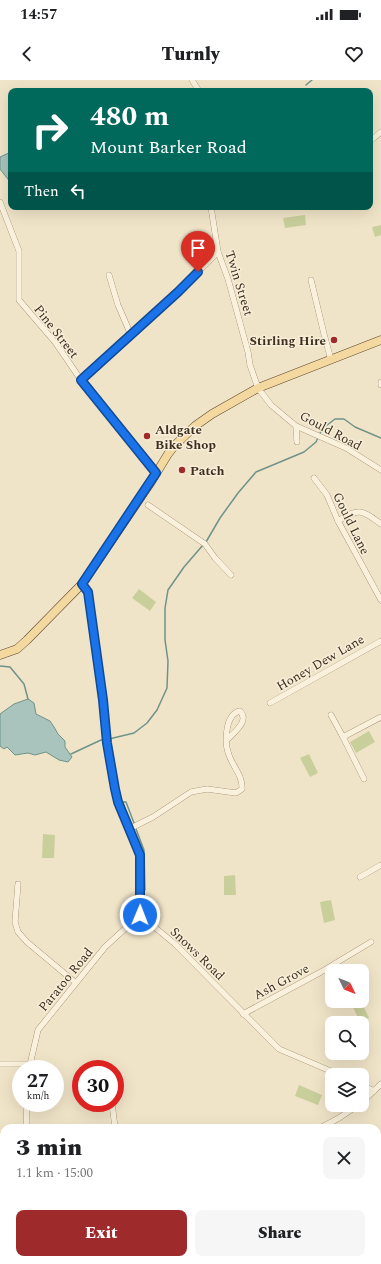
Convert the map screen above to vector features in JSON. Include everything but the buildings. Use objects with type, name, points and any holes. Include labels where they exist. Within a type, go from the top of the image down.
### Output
[{"type":"main road","points":[[0,655],[17,648],[27,640],[82,584],[175,445],[194,426],[258,388],[381,340]]},
{"type":"street","points":[[373,139],[381,132]]},
{"type":"street","name":"Pine Street","points":[[0,202],[19,251],[19,300],[55,342],[81,380],[156,473]]},
{"type":"street","name":"Twin Street","points":[[211,210],[218,252],[228,279],[250,364],[258,388]]},
{"type":"street","points":[[81,380],[178,292],[218,252]]},
{"type":"street","points":[[109,275],[118,306],[131,335]]},
{"type":"street","points":[[311,280],[331,360]]},
{"type":"street","name":"Gould Road","points":[[258,388],[272,405],[296,426],[346,448],[381,470]]},
{"type":"street","points":[[296,426],[297,442]]},
{"type":"street","name":"Gould Lane","points":[[314,478],[327,495],[338,522],[381,600]]},
{"type":"street","points":[[148,505],[203,543],[231,575]]},
{"type":"street","points":[[338,522],[354,512],[364,512],[381,524]]},
{"type":"street","points":[[82,584],[88,592],[103,700],[107,743],[118,802],[140,855],[140,915]]},
{"type":"street","name":"Honey Dew Lane","points":[[270,703],[381,641]]},
{"type":"street","points":[[129,829],[153,817],[191,792],[207,789],[236,793],[242,789],[243,781],[229,755],[227,747],[227,740],[228,726],[230,719],[235,712],[240,711],[244,714],[244,719],[227,740]]},
{"type":"street","points":[[331,715],[364,779]]},
{"type":"street","points":[[343,737],[381,717]]},
{"type":"street","points":[[360,877],[381,865]]},
{"type":"street","points":[[18,884],[15,922],[18,932],[27,942],[76,983]]},
{"type":"street","name":"Paratoo Road","points":[[30,1060],[38,1030],[105,947],[140,915]]},
{"type":"street","name":"Snows Road","points":[[140,915],[175,944],[243,1014],[280,1049],[325,1068]]},
{"type":"street","name":"Ash Grove","points":[[243,1014],[321,972],[371,942]]},
{"type":"street","points":[[0,1064],[12,1065]]},
{"type":"street","points":[[369,1096],[381,1084]]},
{"type":"street","points":[[369,1088],[374,1091]]},
{"type":"street","points":[[26,1124],[27,1112]]},
{"type":"street","points":[[113,1112],[115,1124]]},
{"type":"street","points":[[328,1124],[348,1112]]},
{"type":"green space","points":[[305,215],[306,225],[285,228],[283,218]]},
{"type":"green space","points":[[381,225],[381,235],[375,237],[372,227]]},
{"type":"green space","points":[[139,589],[156,602],[150,611],[132,598]]},
{"type":"green space","points":[[369,731],[375,742],[356,753],[350,742]]},
{"type":"green space","points":[[309,754],[318,773],[310,777],[300,758]]},
{"type":"green space","points":[[43,834],[55,835],[54,858],[42,858]]},
{"type":"green space","points":[[235,875],[236,895],[224,895],[224,876]]},
{"type":"green space","points":[[331,900],[335,920],[324,923],[320,902]]},
{"type":"green space","points":[[353,1008],[364,1008],[368,1016],[357,1016]]},
{"type":"green space","points":[[299,1085],[322,1095],[318,1105],[295,1096]]},
{"type":"water","points":[[8,153],[8,179],[0,169],[0,157]]},
{"type":"water","points":[[28,699],[34,703],[36,714],[50,721],[58,734],[65,741],[65,747],[72,757],[68,762],[59,760],[46,752],[35,755],[28,753],[15,755],[7,747],[4,749],[0,746],[0,714],[14,704]]},
{"type":"waterway","points":[[306,85],[312,80]]},
{"type":"waterway","points":[[206,542],[220,518],[238,493],[256,472],[304,452],[316,442],[322,429],[335,419],[344,419],[355,427],[381,438]]},
{"type":"waterway","points":[[109,739],[134,733],[147,723],[157,710],[167,688],[168,661],[165,640],[165,608],[168,590],[184,567],[203,545]]},
{"type":"waterway","points":[[0,666],[10,667],[24,684],[28,699]]},
{"type":"waterway","points":[[71,754],[101,740],[105,740]]},
{"type":"waterway","points":[[120,802],[126,802],[134,823]]},
{"type":"waterway","points":[[136,829],[144,850],[145,890]]},
{"type":"place","name":"Stirling Hire","points":[[334,340]]},
{"type":"place","name":"Aldgate Bike Shop","points":[[147,436]]},
{"type":"place","name":"Patch","points":[[182,470]]},
{"type":"route","points":[[140,915],[140,855],[118,802],[115,789],[107,743],[103,700],[88,592],[82,584],[156,473],[81,380],[109,356],[198,272]]}]
